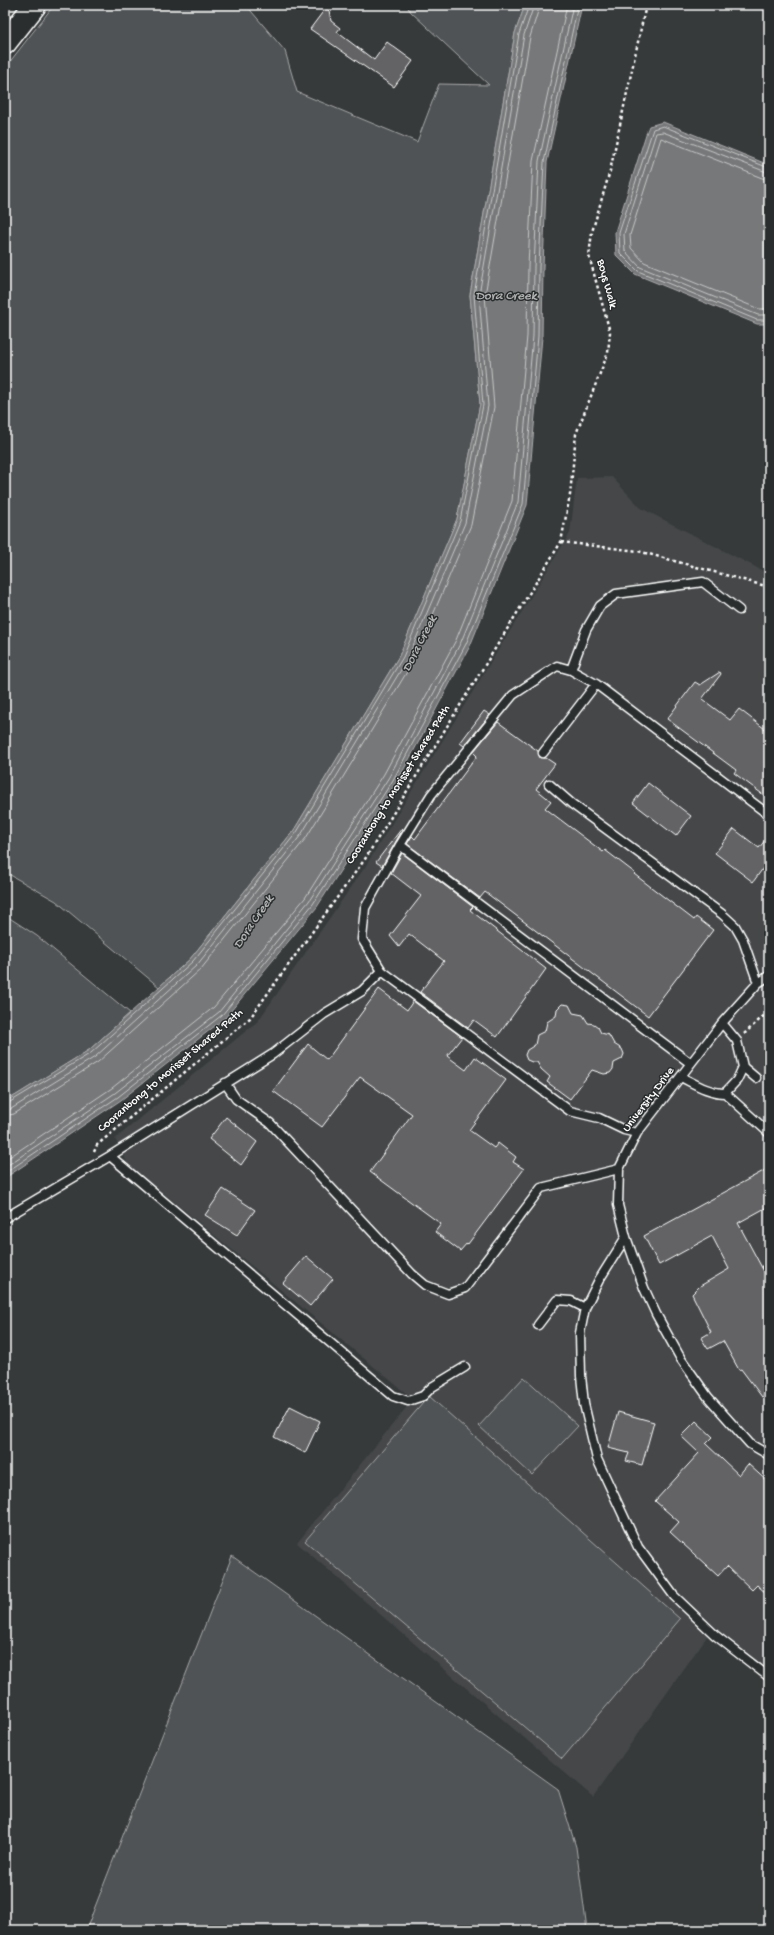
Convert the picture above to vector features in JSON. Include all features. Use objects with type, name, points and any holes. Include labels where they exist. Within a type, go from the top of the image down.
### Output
[{"type":"main road","points":[[5,43],[35,5]]},
{"type":"lane","points":[[571,670],[586,630],[600,606],[616,594],[703,582],[739,610]]},
{"type":"lane","points":[[637,1133],[624,1130],[599,1118],[570,1110],[382,971],[362,939],[365,908],[400,845],[431,795],[512,694],[557,666],[571,670],[596,684],[769,815]]},
{"type":"lane","points":[[543,753],[596,684]]},
{"type":"lane","points":[[549,784],[572,804],[722,914],[735,926],[743,940],[758,983]]},
{"type":"lane","points":[[400,845],[690,1063]]},
{"type":"lane","points":[[5,1218],[110,1156],[273,1054],[324,1014],[362,991],[382,971]]},
{"type":"lane","name":"University Drive","points":[[769,976],[758,983],[722,1024],[690,1063],[681,1077],[637,1133],[619,1169],[618,1205],[626,1237],[644,1288],[656,1314],[681,1359],[708,1397],[750,1444],[769,1456]]},
{"type":"lane","points":[[722,1024],[737,1041],[743,1067],[756,1078]]},
{"type":"lane","points":[[724,1094],[737,1080],[743,1067]]},
{"type":"lane","points":[[681,1077],[699,1086],[724,1094],[769,1133]]},
{"type":"lane","points":[[225,1083],[236,1099],[270,1123],[412,1274],[425,1285],[448,1294],[465,1288],[541,1188],[619,1169]]},
{"type":"lane","points":[[110,1156],[393,1396],[408,1401],[423,1396],[432,1387],[465,1367]]},
{"type":"lane","points":[[626,1237],[599,1280],[585,1308],[580,1333],[581,1376],[584,1404],[597,1459],[638,1547],[674,1596],[715,1634],[769,1677]]},
{"type":"lane","points":[[538,1325],[557,1300],[571,1301],[585,1308]]},
{"type":"path","name":"Boys Walk","points":[[561,542],[570,495],[576,434],[608,353],[610,332],[589,256],[592,232],[610,171],[646,5]]},
{"type":"path","points":[[561,542],[638,551],[769,588]]},
{"type":"path","name":"Cooranbong to Morisset Shared Path","points":[[84,1171],[97,1145],[250,1018],[364,859],[561,542]]},
{"type":"path","points":[[737,1041],[769,1011]]},
{"type":"path","points":[[762,1268],[768,1265]]},
{"type":"shaded area","points":[[54,5],[246,5],[285,51],[297,92],[417,142],[439,84],[489,85],[411,12],[406,5],[525,5],[515,33],[470,295],[480,404],[457,519],[399,656],[294,830],[190,959],[159,987],[56,901],[5,872],[5,68]]},
{"type":"shaded area","points":[[612,477],[641,508],[769,574],[769,1670],[713,1628],[593,1797],[297,1543],[413,1399],[128,1164],[115,1139],[258,1021],[365,867],[570,533],[577,478]]},
{"type":"shaded area","points":[[5,915],[37,936],[130,1013],[89,1050],[5,1102]]},
{"type":"shaded area","points":[[524,1377],[578,1426],[532,1475],[479,1426]]},
{"type":"shaded area","points":[[429,1396],[680,1619],[562,1759],[305,1541]]},
{"type":"shaded area","points":[[232,1556],[558,1789],[576,1847],[587,1930],[86,1930]]},
{"type":"water","name":"Dora Creek","points":[[525,5],[582,5],[547,162],[542,337],[527,505],[470,646],[397,782],[317,907],[225,1018],[121,1100],[5,1178],[5,1102],[89,1050],[190,959],[294,830],[399,656],[457,519],[480,404],[470,295],[515,33]]},
{"type":"water","points":[[663,122],[769,165],[769,324],[757,324],[635,274],[616,255],[615,232],[647,131],[649,126]]},
{"type":"building","points":[[328,5],[331,21],[340,28],[337,32],[374,60],[387,42],[413,61],[394,87],[310,29]]},
{"type":"building","points":[[720,672],[721,674],[702,699],[730,720],[739,709],[769,732],[769,799],[734,773],[736,770],[667,719],[695,682],[700,685]]},
{"type":"building","points":[[484,711],[490,715],[464,746],[460,743]]},
{"type":"building","points":[[498,722],[538,751],[540,758],[546,758],[555,764],[536,789],[551,801],[545,808],[603,852],[605,850],[694,920],[696,917],[713,930],[648,1016],[485,892],[480,898],[407,844],[412,836],[415,839],[477,756],[473,752]]},
{"type":"building","points":[[648,783],[691,816],[676,836],[633,803]]},
{"type":"building","points":[[402,828],[403,829],[382,866],[376,862]]},
{"type":"building","points":[[734,829],[759,848],[769,835],[769,860],[753,882],[715,853]]},
{"type":"building","points":[[402,853],[473,907],[470,910],[546,969],[497,1037],[474,1020],[468,1028],[420,992],[444,961],[409,934],[399,947],[390,936],[421,896],[391,873]]},
{"type":"building","points":[[379,989],[407,1010],[413,1001],[462,1037],[447,1056],[466,1070],[475,1057],[506,1080],[469,1130],[494,1148],[498,1143],[516,1157],[513,1162],[524,1169],[468,1244],[467,1243],[460,1251],[435,1232],[441,1224],[370,1172],[412,1114],[360,1077],[322,1127],[273,1091],[308,1044],[327,1060]]},
{"type":"building","points":[[562,1004],[569,1005],[573,1013],[583,1015],[588,1023],[594,1024],[598,1027],[601,1033],[609,1035],[614,1044],[622,1049],[624,1054],[622,1059],[614,1063],[613,1069],[610,1073],[604,1074],[592,1070],[570,1099],[547,1082],[550,1077],[541,1069],[537,1062],[527,1060],[525,1055],[527,1050],[535,1045],[537,1035],[545,1031],[547,1022],[556,1016],[557,1009]]},
{"type":"building","points":[[226,1117],[257,1142],[241,1165],[209,1139]]},
{"type":"building","points":[[769,1168],[769,1206],[738,1223],[769,1281],[769,1392],[762,1397],[741,1369],[739,1370],[723,1341],[708,1349],[701,1338],[711,1332],[692,1294],[700,1286],[729,1269],[712,1236],[659,1265],[644,1236]]},
{"type":"building","points":[[223,1189],[255,1210],[237,1235],[205,1215]]},
{"type":"building","points":[[306,1256],[333,1279],[310,1306],[283,1283]]},
{"type":"building","points":[[290,1406],[320,1421],[305,1453],[274,1437]]},
{"type":"building","points":[[618,1412],[654,1422],[642,1465],[626,1461],[629,1453],[608,1448]]},
{"type":"building","points":[[696,1421],[713,1437],[706,1444],[739,1475],[748,1464],[769,1483],[769,1596],[757,1585],[752,1590],[727,1566],[718,1576],[670,1532],[679,1522],[655,1501],[699,1453],[681,1436]]}]
